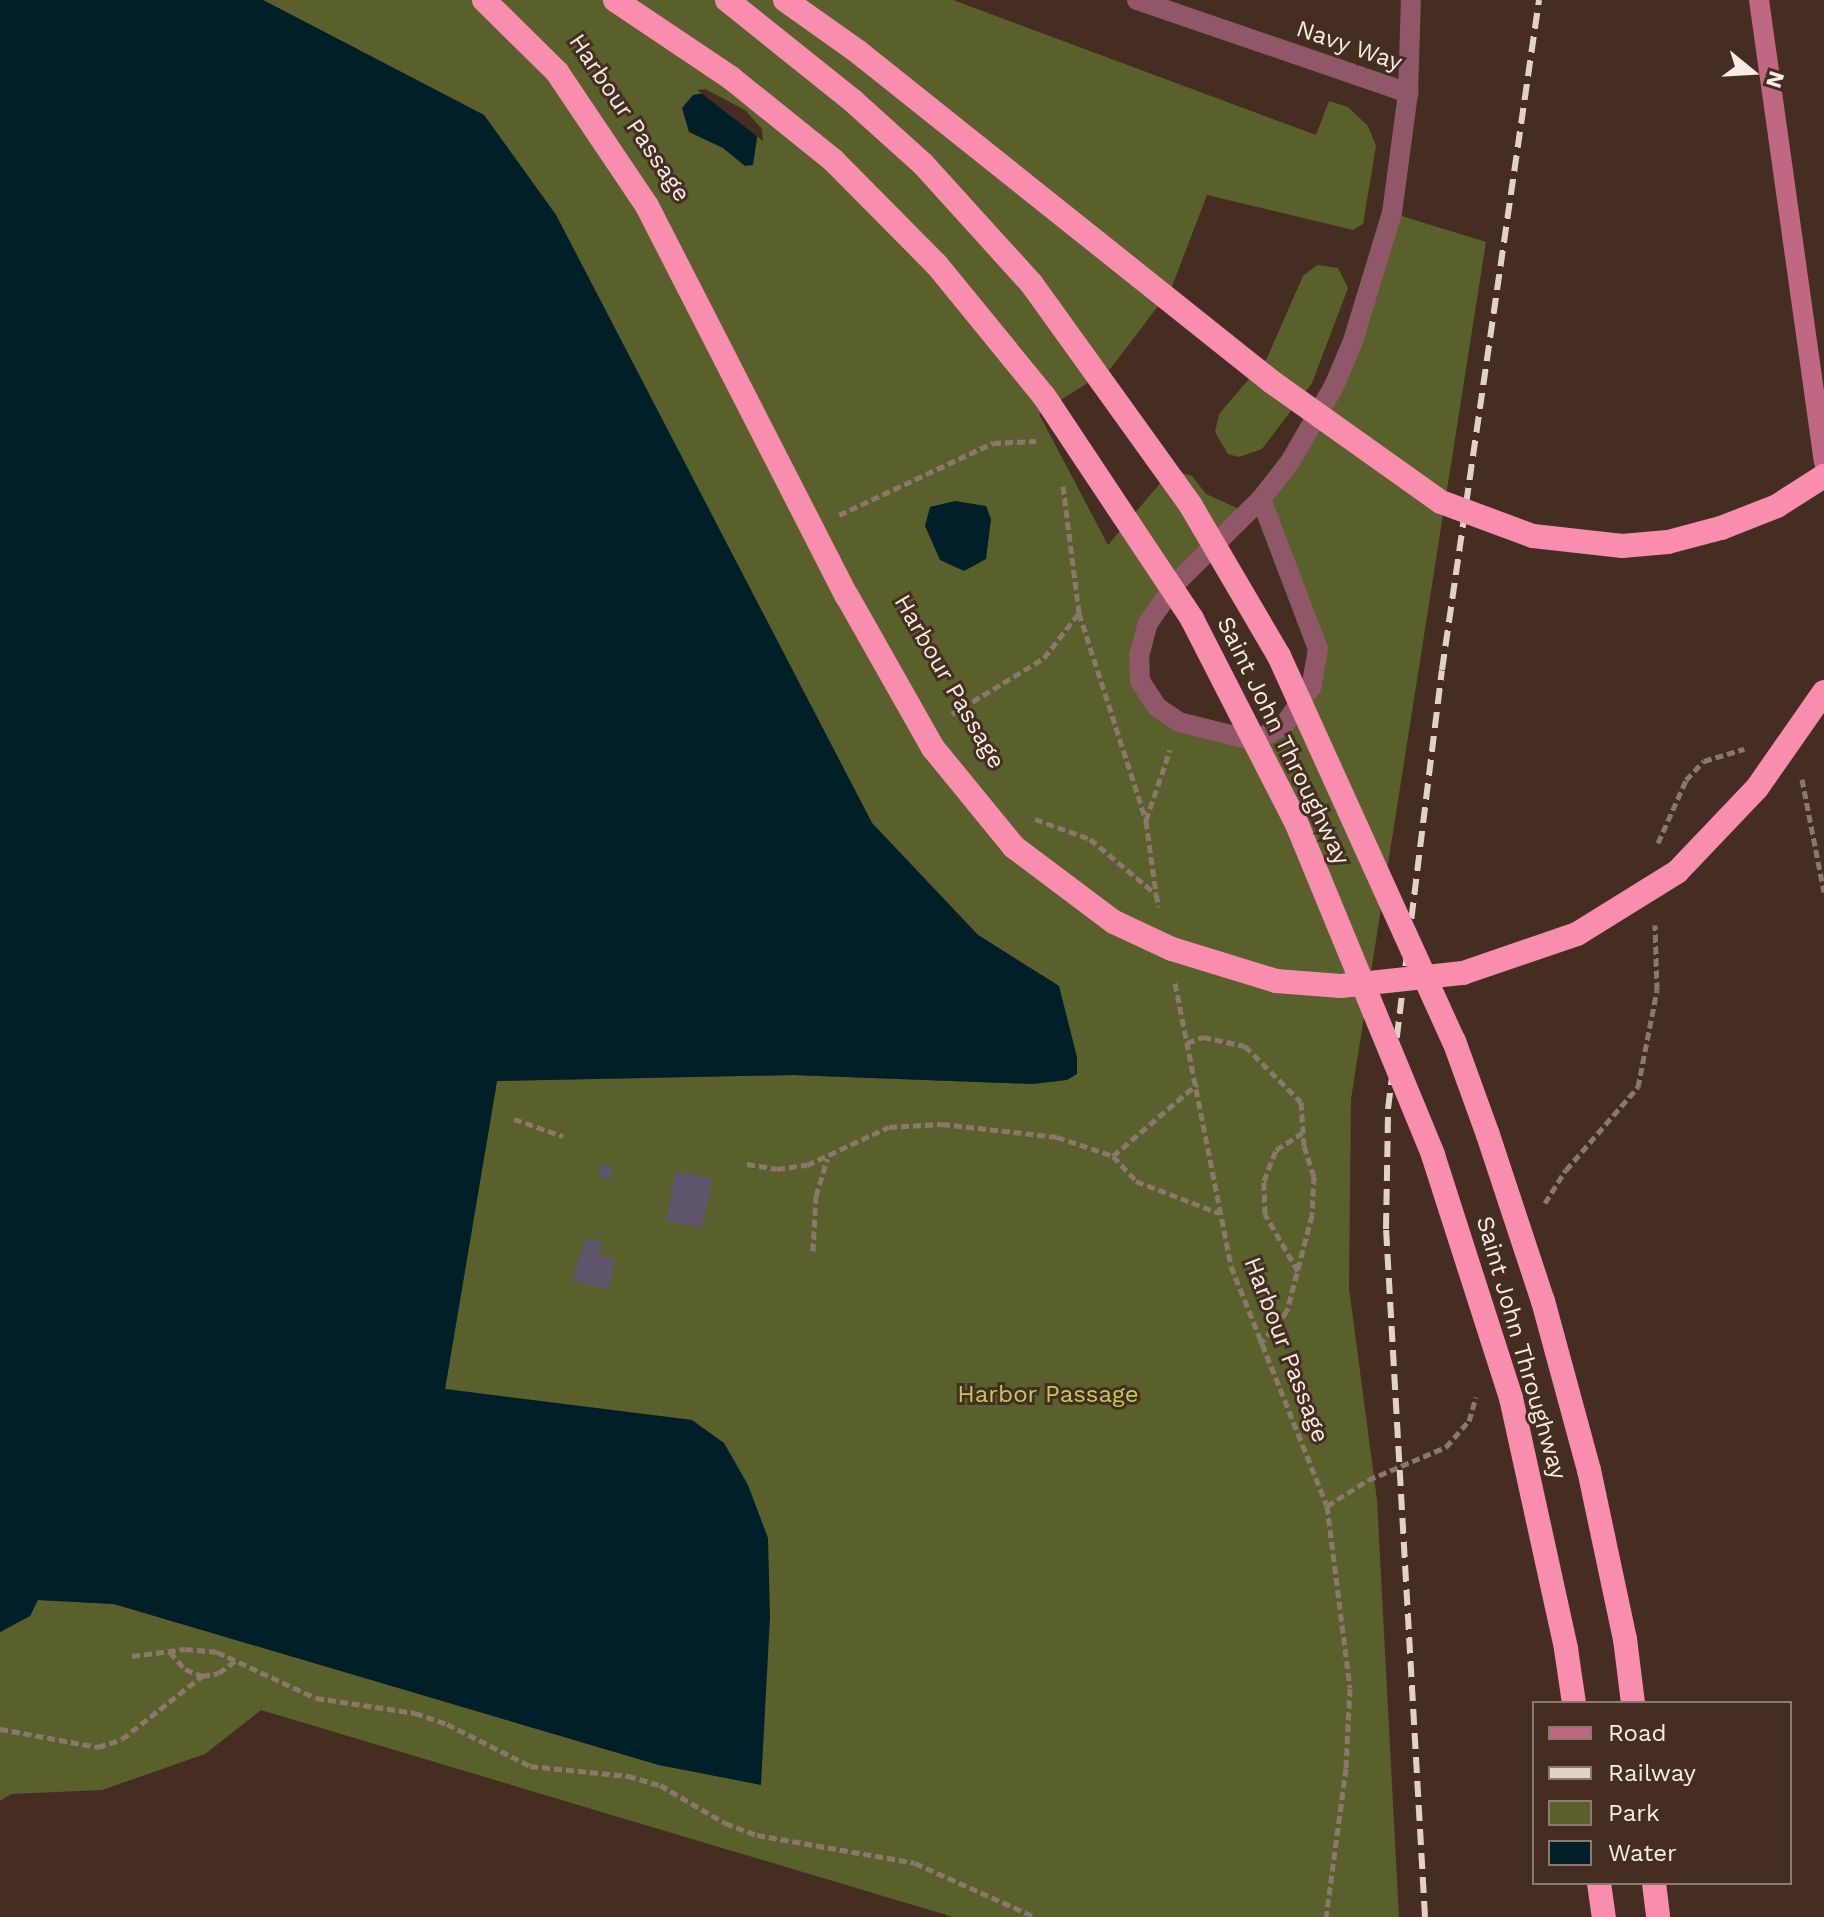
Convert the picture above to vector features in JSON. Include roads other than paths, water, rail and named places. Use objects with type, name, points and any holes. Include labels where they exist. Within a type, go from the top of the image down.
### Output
[{"type":"highway","points":[[484,0],[557,72],[602,132],[647,206],[847,596],[933,748],[1014,847],[1114,922],[1172,949],[1276,981],[1341,986],[1463,973],[1577,934],[1677,872],[1757,788],[1824,692]]},
{"type":"highway","name":"Saint John Throughway","points":[[615,0],[731,78],[833,160],[937,265],[1044,396],[1192,619],[1296,822],[1433,1155],[1511,1398],[1566,1649],[1574,1701]]},
{"type":"highway","name":"Saint John Throughway","points":[[727,0],[853,101],[923,164],[1031,283],[1191,506],[1279,656],[1454,1041],[1488,1135],[1580,1439],[1625,1639],[1633,1701]]},
{"type":"highway","points":[[785,0],[857,51],[1272,382],[1441,502],[1533,536],[1622,546],[1668,542],[1721,528],[1777,506],[1824,476]]},
{"type":"highway","points":[[1599,1885],[1604,1917]]},
{"type":"highway","points":[[1654,1885],[1658,1917]]},
{"type":"main road","points":[[1759,0],[1817,385],[1824,462]]},
{"type":"street","name":"Navy Way","points":[[1137,0],[1408,93]]},
{"type":"street","points":[[1261,499],[1318,649],[1311,687],[1284,725],[1255,741],[1179,722],[1157,707],[1140,681],[1139,656],[1148,623],[1176,583],[1261,499],[1327,399],[1353,341],[1392,213],[1408,93],[1411,0]]},
{"type":"water","points":[[0,0],[263,0],[484,115],[556,215],[872,823],[978,935],[1059,986],[1077,1057],[1077,1074],[1067,1080],[1033,1084],[793,1075],[497,1081],[445,1389],[692,1420],[724,1443],[748,1485],[768,1538],[770,1617],[761,1785],[659,1765],[114,1604],[38,1600],[30,1616],[0,1632]]},
{"type":"water","points":[[704,93],[758,131],[753,165],[745,166],[723,148],[689,132],[682,108],[693,95]]},
{"type":"water","points":[[955,501],[986,506],[991,519],[986,559],[964,571],[940,560],[925,526],[930,507]]},
{"type":"railway","points":[[1425,1917],[1386,1229],[1388,1109],[1442,670],[1539,0]]},
{"type":"park label","name":"Harbor Passage","points":[[1048,1395]]}]
